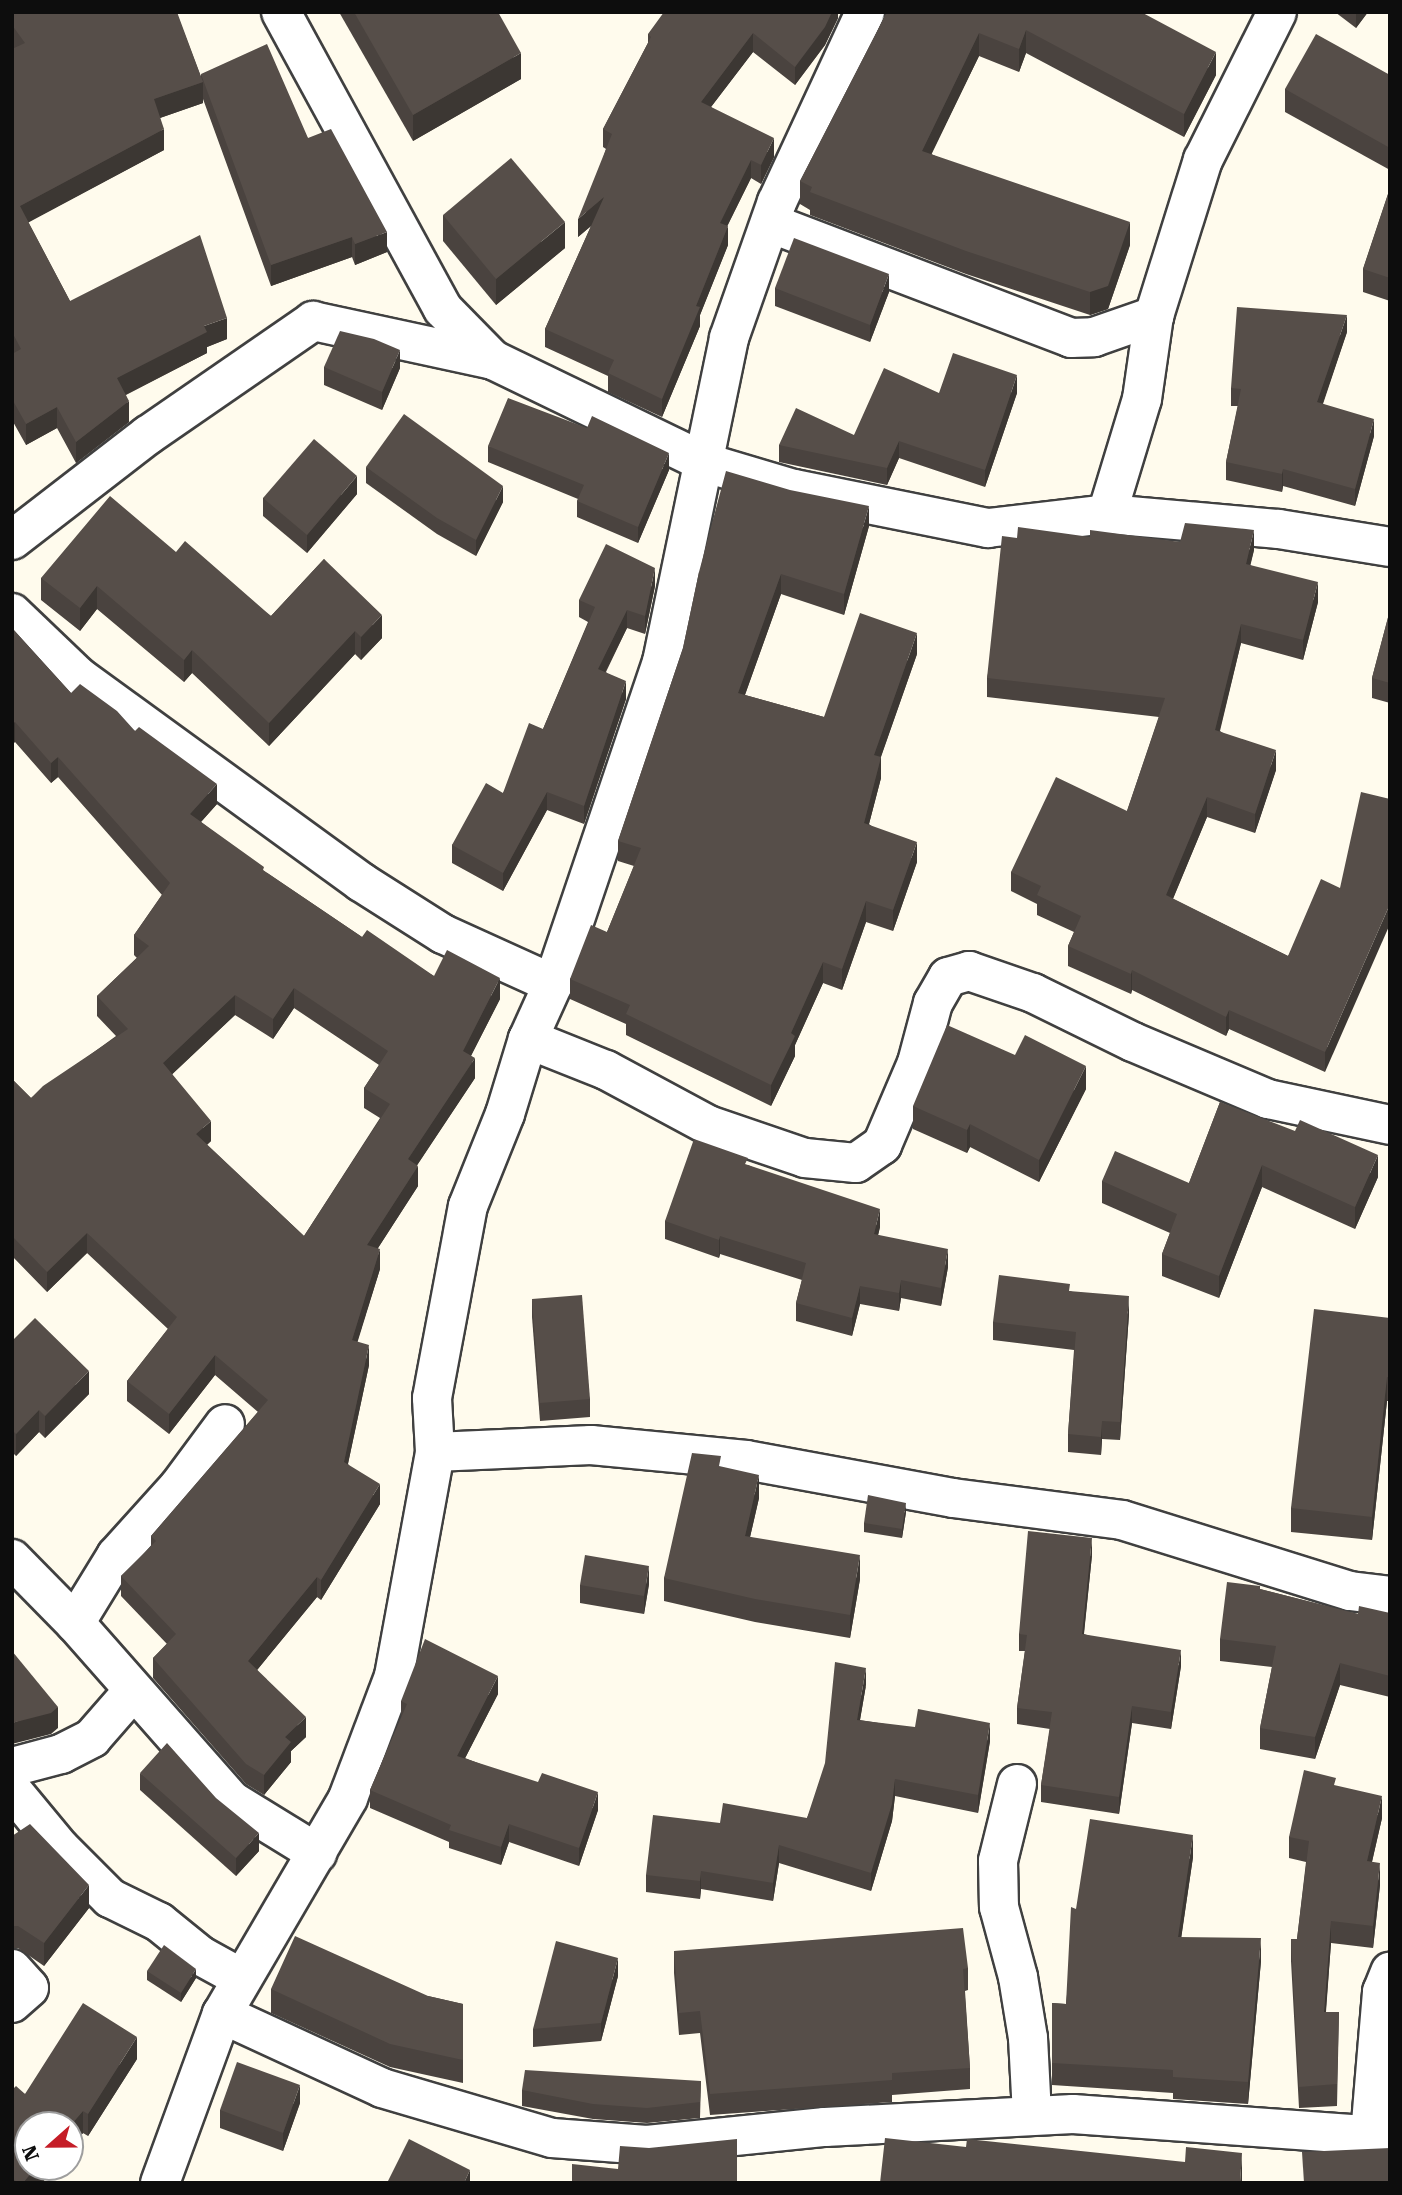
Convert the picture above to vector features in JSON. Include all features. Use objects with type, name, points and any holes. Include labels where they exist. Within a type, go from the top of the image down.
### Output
[{"type":"street","points":[[281,12],[443,309],[493,360]]},
{"type":"street","points":[[160,2183],[222,2014],[348,1798],[394,1676],[435,1452],[432,1398],[468,1206],[505,1114],[528,1039],[553,984],[662,662],[706,463],[729,338],[770,223],[865,12]]},
{"type":"street","points":[[1107,514],[1127,457],[1142,399],[1154,316],[1203,160],[1277,12]]},
{"type":"street","points":[[770,223],[1071,338],[1094,337],[1154,316]]},
{"type":"street","points":[[12,540],[148,435],[313,321],[493,360],[706,463],[794,489],[988,528],[1107,514],[1279,529],[1390,547]]},
{"type":"street","points":[[12,613],[79,677],[361,882],[443,934],[553,984]]},
{"type":"street","points":[[528,1039],[606,1070],[708,1125],[805,1158],[856,1163],[882,1146],[917,1063],[933,1003],[943,985],[948,977],[969,971],[1033,993],[1133,1042],[1268,1099],[1390,1125]]},
{"type":"street","points":[[75,1623],[116,1556],[178,1486],[225,1424]]},
{"type":"street","points":[[435,1452],[592,1445],[746,1460],[953,1498],[1122,1520],[1350,1591],[1390,1595]]},
{"type":"street","points":[[12,1559],[75,1623],[232,1801],[317,1853]]},
{"type":"street","points":[[12,1767],[61,1754],[92,1738],[133,1691]]},
{"type":"street","points":[[1017,1784],[998,1861],[999,1907],[1018,1977],[1028,2038],[1032,2114]]},
{"type":"street","points":[[12,1790],[60,1848],[110,1898],[159,1922],[201,1956],[241,1978]]},
{"type":"street","points":[[12,1969],[29,1988],[12,2003]]},
{"type":"street","points":[[222,2014],[382,2088],[552,2138],[647,2145],[825,2127],[1032,2114],[1073,2114],[1380,2136],[1382,1992],[1390,1972]]},
{"type":"building","points":[[12,12],[177,12],[203,82],[154,99],[164,129],[20,206],[70,301],[200,235],[227,318],[204,326],[207,332],[117,378],[129,401],[76,442],[57,407],[26,424],[12,399],[12,354],[21,349],[12,332],[12,49],[25,43],[12,25]]},
{"type":"building","points":[[354,12],[498,12],[521,53],[413,115]]},
{"type":"building","points":[[664,12],[832,12],[825,27],[795,67],[753,33],[701,102],[774,138],[761,165],[751,160],[720,223],[728,226],[696,306],[700,307],[662,399],[608,373],[614,360],[545,329],[604,197],[578,219],[612,134],[603,129],[651,37],[648,34]]},
{"type":"building","points":[[887,12],[1141,12],[1216,52],[1184,114],[1026,30],[1019,49],[979,33],[922,151],[1130,222],[1108,286],[1090,292],[966,251],[810,192],[812,187],[800,181]]},
{"type":"building","points":[[1316,34],[1390,75],[1390,148],[1285,89]]},
{"type":"building","points":[[267,44],[308,138],[331,129],[387,232],[355,244],[352,237],[271,265],[201,74]]},
{"type":"building","points":[[511,158],[565,222],[496,279],[443,215]]},
{"type":"building","points":[[1390,188],[1390,278],[1363,269]]},
{"type":"building","points":[[794,238],[889,274],[870,325],[775,288]]},
{"type":"building","points":[[1237,307],[1347,315],[1317,402],[1374,419],[1355,489],[1283,469],[1282,474],[1226,462],[1241,389],[1231,388]]},
{"type":"building","points":[[340,331],[374,339],[400,350],[382,392],[324,367]]},
{"type":"building","points":[[953,353],[1017,375],[985,470],[899,441],[887,468],[779,445],[796,408],[854,435],[884,368],[939,393]]},
{"type":"building","points":[[508,398],[587,428],[592,416],[669,453],[638,527],[577,501],[584,485],[488,446]]},
{"type":"building","points":[[404,414],[503,486],[476,540],[437,518],[366,467]]},
{"type":"building","points":[[314,439],[357,476],[307,535],[263,498]]},
{"type":"building","points":[[726,471],[790,490],[869,506],[844,594],[781,574],[738,693],[824,717],[860,613],[917,633],[874,755],[881,757],[864,823],[917,842],[893,910],[866,901],[842,969],[823,962],[791,1033],[795,1036],[771,1085],[626,1014],[630,1005],[570,979],[591,925],[607,932],[641,848],[618,841],[683,648],[699,572]]},
{"type":"building","points":[[110,496],[176,552],[185,541],[271,616],[324,559],[382,615],[361,637],[355,631],[269,723],[192,650],[184,660],[97,586],[80,608],[41,578]]},
{"type":"building","points":[[1185,523],[1254,530],[1246,564],[1318,582],[1303,640],[1241,624],[1215,730],[1276,750],[1255,814],[1207,797],[1166,895],[1288,956],[1321,879],[1340,888],[1361,792],[1390,799],[1390,904],[1325,1052],[1229,1010],[1226,1017],[1132,970],[1131,974],[1068,946],[1081,916],[1037,895],[1041,886],[1011,872],[1056,777],[1127,811],[1165,698],[987,678],[1002,536],[1017,538],[1018,527],[1090,537],[1090,530],[1180,542]]},
{"type":"building","points":[[606,544],[655,568],[645,616],[627,610],[598,669],[626,681],[584,806],[547,792],[503,873],[452,845],[486,783],[503,793],[529,723],[543,729],[595,607],[579,600]]},
{"type":"building","points":[[1390,610],[1390,683],[1372,678]]},
{"type":"building","points":[[12,628],[71,693],[80,684],[117,711],[135,731],[139,727],[217,784],[190,814],[264,867],[263,870],[362,937],[367,930],[434,976],[447,950],[500,978],[463,1051],[475,1058],[408,1159],[418,1166],[367,1245],[380,1249],[352,1340],[369,1345],[344,1462],[380,1484],[321,1580],[317,1577],[248,1661],[306,1717],[285,1737],[291,1742],[264,1775],[246,1764],[153,1658],[176,1634],[121,1576],[156,1541],[151,1536],[268,1400],[215,1355],[169,1414],[127,1381],[177,1317],[87,1233],[47,1272],[12,1236],[12,1079],[31,1098],[43,1086],[128,1029],[97,996],[149,946],[134,935],[170,883],[58,757],[51,763],[15,722],[12,724]],"holes":[[[294,988],[388,1051],[364,1088],[390,1104],[304,1236],[196,1134],[211,1121],[163,1063],[235,995],[273,1019]]]},
{"type":"building","points":[[947,1025],[1015,1055],[1025,1035],[1086,1066],[1039,1160],[970,1124],[967,1130],[913,1106]]},
{"type":"building","points":[[1220,1102],[1295,1131],[1300,1120],[1378,1155],[1355,1207],[1262,1165],[1219,1276],[1162,1254],[1177,1214],[1102,1181],[1115,1151],[1189,1183]]},
{"type":"building","points":[[694,1139],[748,1158],[745,1164],[880,1209],[874,1234],[948,1249],[941,1288],[901,1280],[899,1293],[860,1286],[852,1318],[796,1303],[806,1263],[720,1236],[719,1240],[665,1221]]},
{"type":"building","points":[[999,1275],[1070,1284],[1069,1291],[1129,1296],[1120,1422],[1102,1421],[1101,1437],[1068,1434],[1076,1332],[993,1322]]},
{"type":"building","points":[[582,1295],[590,1399],[540,1403],[532,1299]]},
{"type":"building","points":[[1314,1309],[1390,1318],[1390,1378],[1387,1377],[1372,1517],[1291,1508]]},
{"type":"building","points":[[35,1318],[89,1371],[45,1416],[39,1410],[16,1434],[12,1430],[12,1341]]},
{"type":"building","points":[[692,1453],[721,1456],[719,1466],[759,1475],[745,1536],[860,1555],[850,1615],[755,1599],[664,1578]]},
{"type":"building","points":[[868,1495],[906,1503],[902,1529],[864,1523]]},
{"type":"building","points":[[1028,1531],[1092,1538],[1082,1634],[1181,1650],[1171,1712],[1132,1706],[1119,1797],[1041,1785],[1052,1712],[1017,1708],[1027,1635],[1019,1634]]},
{"type":"building","points":[[585,1555],[649,1566],[644,1596],[580,1585]]},
{"type":"building","points":[[1227,1582],[1260,1586],[1260,1589],[1358,1614],[1359,1606],[1390,1613],[1390,1676],[1340,1663],[1315,1737],[1260,1728],[1276,1646],[1220,1639]]},
{"type":"building","points":[[425,1639],[498,1676],[457,1756],[538,1782],[542,1773],[598,1792],[579,1848],[509,1824],[501,1847],[449,1830],[451,1825],[370,1790],[407,1704],[401,1701]]},
{"type":"building","points":[[12,1651],[58,1707],[51,1713],[12,1723]]},
{"type":"building","points":[[835,1662],[866,1668],[857,1720],[915,1727],[918,1709],[990,1723],[978,1795],[895,1779],[892,1804],[871,1873],[779,1845],[773,1883],[701,1871],[700,1881],[646,1875],[653,1815],[720,1823],[723,1803],[807,1818],[825,1763]]},
{"type":"building","points":[[167,1743],[216,1798],[259,1833],[236,1858],[140,1773]]},
{"type":"building","points":[[1304,1770],[1336,1778],[1334,1785],[1382,1796],[1367,1861],[1380,1863],[1373,1926],[1331,1921],[1324,2012],[1339,2012],[1337,2084],[1299,2087],[1291,1939],[1297,1939],[1309,1841],[1289,1837]]},
{"type":"building","points":[[1090,1819],[1193,1835],[1178,1937],[1261,1938],[1248,2082],[1173,2077],[1173,2070],[1052,2063],[1052,2003],[1066,2004],[1071,1907],[1076,1909]]},
{"type":"building","points":[[30,1824],[89,1885],[44,1943],[18,1926],[12,1926],[12,1836]]},
{"type":"building","points":[[963,1928],[968,1968],[963,1969],[970,2068],[892,2073],[892,2080],[710,2094],[700,2011],[679,2013],[674,1951]]},
{"type":"building","points":[[295,1936],[428,1996],[463,2004],[463,2060],[390,2044],[271,1989]]},
{"type":"building","points":[[556,1941],[618,1958],[601,2023],[533,2029]]},
{"type":"building","points":[[164,1945],[196,1969],[181,1993],[147,1971]]},
{"type":"building","points":[[83,2003],[137,2037],[88,2114],[84,2111],[14,2111],[14,2180],[12,2090],[16,2086],[25,2094]]},
{"type":"building","points":[[237,2062],[300,2085],[283,2133],[220,2110]]},
{"type":"building","points":[[525,2070],[701,2081],[700,2102],[647,2108],[593,2104],[522,2090]]},
{"type":"building","points":[[885,2138],[966,2147],[967,2139],[1185,2162],[1186,2147],[1242,2153],[1240,2183],[880,2183]]},
{"type":"building","points":[[409,2139],[470,2170],[464,2183],[387,2183]]},
{"type":"building","points":[[737,2139],[737,2183],[572,2183],[572,2164],[618,2169],[620,2146],[649,2148]]},
{"type":"building","points":[[1390,2148],[1390,2183],[1304,2183],[1302,2152]]}]
